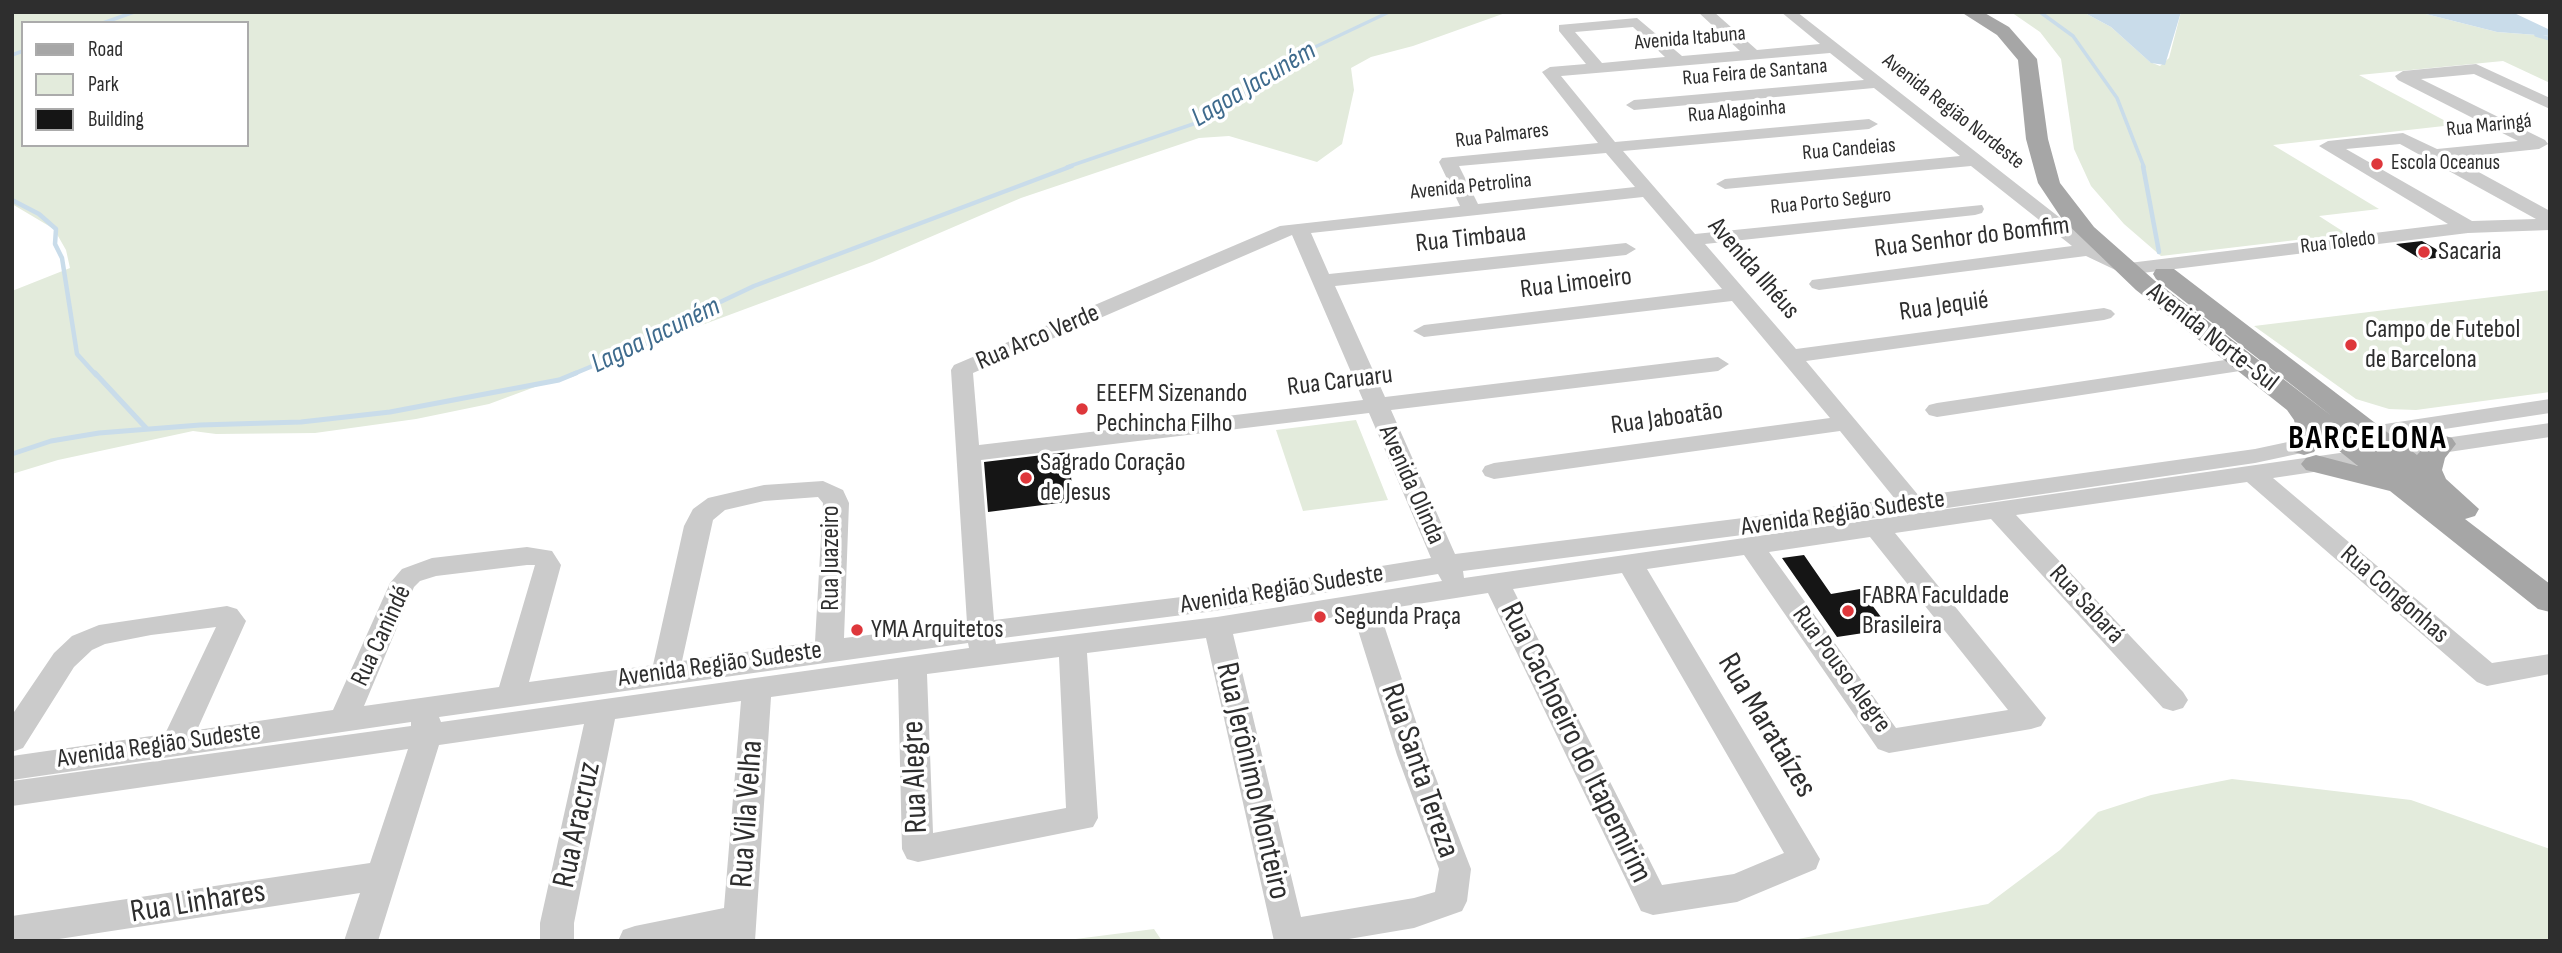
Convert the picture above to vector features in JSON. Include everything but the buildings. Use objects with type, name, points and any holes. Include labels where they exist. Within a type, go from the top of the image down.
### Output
[{"type":"main road","name":"Avenida Norte-Sul","points":[[1970,12],[2003,31],[2027,59],[2037,139],[2049,183],[2070,214],[2126,269],[2339,438],[2382,442]]},
{"type":"main road","name":"Avenida Norte-Sul","points":[[1983,12],[2021,35],[2043,61],[2057,152],[2072,186],[2106,226],[2152,265],[2334,405],[2372,425],[2382,442],[2423,490],[2550,601]]},
{"type":"main road","points":[[2299,407],[2308,419],[2311,433],[2310,455],[2378,480],[2423,490],[2431,456],[2442,444]]},
{"type":"main road","name":"Avenida Norte-Sul","points":[[2423,490],[2550,576]]},
{"type":"street","points":[[1705,12],[1754,55]]},
{"type":"street","name":"Avenida Região Nordeste","points":[[1788,12],[2089,250]]},
{"type":"street","points":[[1598,68],[1564,28],[1637,22],[1677,60]]},
{"type":"street","name":"Avenida Itabuna","points":[[1550,72],[1833,48]]},
{"type":"street","points":[[2544,143],[2403,76],[2476,69],[2550,104]]},
{"type":"street","name":"Avenida Ilhéus","points":[[1550,72],[1609,146],[1791,356],[1913,505]]},
{"type":"street","name":"Rua Feira de Santana","points":[[1634,105],[1880,83]]},
{"type":"street","name":"Rua Alagoinha","points":[[1609,146],[1869,124]]},
{"type":"street","points":[[2468,228],[2328,146],[2403,138],[2550,222]]},
{"type":"street","name":"Rua Maringá","points":[[2434,155],[2544,143]]},
{"type":"street","name":"Rua Palmares","points":[[1471,209],[1448,162],[1609,146]]},
{"type":"street","name":"Rua Candeias","points":[[1725,184],[1977,160]]},
{"type":"street","name":"Avenida Petrolina","points":[[1299,228],[1648,191]]},
{"type":"street","name":"Rua Porto Seguro","points":[[1691,240],[1975,209]]},
{"type":"street","name":"Rua Toledo","points":[[2126,269],[2468,228],[2550,222]]},
{"type":"street","name":"Avenida Olinda","points":[[1299,228],[1452,576]]},
{"type":"street","name":"Rua Arco Verde","points":[[981,642],[962,370],[1299,228]]},
{"type":"street","name":"Rua Timbaua","points":[[1322,281],[1626,249]]},
{"type":"street","name":"Rua Senhor do Bomfim","points":[[1819,284],[2089,250],[2126,269]]},
{"type":"street","name":"Rua Limoeiro","points":[[1424,331],[1735,294]]},
{"type":"street","name":"Rua Jequié","points":[[1791,356],[2104,314]]},
{"type":"street","name":"Rua Caruaru","points":[[969,454],[1718,364]]},
{"type":"street","points":[[1937,411],[2245,364]]},
{"type":"street","points":[[2540,408],[2531,414],[2550,424]]},
{"type":"street","name":"Avenida Região Sudeste","points":[[12,794],[125,778],[426,722],[602,710],[912,666],[981,642],[1214,602],[1452,576],[1913,505],[2310,455],[2540,408]]},
{"type":"street","name":"Rua Jaboatão","points":[[1494,471],[1847,424]]},
{"type":"street","name":"Avenida Região Sudeste","points":[[2382,442],[2442,444],[2550,430]]},
{"type":"street","name":"Avenida Região Sudeste","points":[[12,768],[344,718],[426,722],[511,694],[829,650],[981,642],[1072,645],[1217,627],[1363,604],[1452,576],[1497,584],[2253,474],[2310,455],[2339,438]]},
{"type":"street","name":"Rua Congonhas","points":[[2253,474],[2487,675],[2550,664]]},
{"type":"street","name":"Rua Juazeiro","points":[[665,673],[697,526],[702,515],[717,504],[764,494],[823,489],[834,496],[836,503],[829,650]]},
{"type":"street","name":"Rua Sabará","points":[[1998,511],[2173,700]]},
{"type":"street","name":"Rua Pouso Alegre","points":[[1751,546],[1889,741],[2031,718],[1877,528]]},
{"type":"street","name":"Rua Canindé","points":[[344,718],[406,578],[422,569],[527,556],[543,557],[547,561],[511,694]]},
{"type":"street","name":"Rua Marataízes","points":[[1631,565],[1804,859],[1737,888]]},
{"type":"street","name":"Rua Cachoeiro do Itapemirim","points":[[1497,584],[1653,901],[1737,888]]},
{"type":"street","name":"Rua Santa Tereza","points":[[1363,604],[1412,755],[1455,869],[1450,901],[1414,912],[1370,920]]},
{"type":"street","points":[[12,740],[73,650],[99,635],[221,615],[232,621],[175,744]]},
{"type":"street","name":"Rua Jerônimo Monteiro","points":[[1217,627],[1288,934],[1370,920]]},
{"type":"street","name":"Rua Alegre","points":[[912,666],[918,849],[1082,818],[1072,645]]},
{"type":"street","name":"Rua Vila Velha","points":[[739,930],[757,688]]},
{"type":"street","name":"Rua Aracruz","points":[[557,941],[557,923],[602,710]]},
{"type":"street","points":[[361,941],[384,875],[426,722]]},
{"type":"street","points":[[125,778],[142,749]]},
{"type":"street","name":"Rua Linhares","points":[[12,931],[384,875]]},
{"type":"street","points":[[635,941],[739,930]]},
{"type":"green space","points":[[12,12],[1508,12],[1413,46],[1371,57],[1351,68],[1354,90],[1342,144],[1317,162],[1229,136],[1199,138],[1021,198],[872,262],[489,404],[416,419],[315,433],[216,434],[193,431],[58,460],[12,474],[12,291],[70,268],[66,250],[54,229],[12,204]]},
{"type":"green space","points":[[2011,12],[2083,12],[2111,27],[2150,62],[2160,66],[2169,58],[2181,12],[2418,12],[2497,32],[2550,36],[2550,83],[2503,61],[2359,75],[2453,125],[2273,145],[2379,209],[2319,216],[2347,234],[2161,256],[2124,224],[2091,186],[2074,149],[2061,59],[2040,32]]},
{"type":"green space","points":[[2550,290],[2550,392],[2416,410],[2389,409],[2356,399],[2254,326]]},
{"type":"green space","points":[[1356,420],[1388,500],[1303,511],[1276,430]]},
{"type":"green space","points":[[2232,779],[2411,800],[2550,849],[2550,941],[1787,941],[1988,904],[2060,850],[2098,812],[2151,795]]},
{"type":"green space","points":[[1154,929],[1162,941],[1060,941]]},
{"type":"water","points":[[2083,12],[2181,12],[2165,65],[2151,63],[2111,27]]},
{"type":"water","points":[[2418,12],[2512,12],[2548,29],[2550,36],[2497,32]]},
{"type":"waterway","points":[[109,21],[134,12]]},
{"type":"waterway","name":"Lagoa Jacuném","points":[[1067,167],[1202,121],[1315,47],[1389,12]]},
{"type":"waterway","points":[[2040,12],[2073,36],[2117,98],[2144,167]]},
{"type":"waterway","points":[[2536,35],[2550,39]]},
{"type":"waterway","points":[[12,55],[21,52]]},
{"type":"waterway","name":"Lagoa Jacuném","points":[[571,375],[674,332],[716,304],[754,286],[1072,166]]},
{"type":"waterway","points":[[2143,166],[2159,252]]},
{"type":"waterway","name":"Lagoa Jacuném","points":[[12,200],[39,214],[56,229],[55,244],[62,258],[77,354],[96,375]]},
{"type":"waterway","name":"Lagoa Jacuném","points":[[95,373],[147,429]]},
{"type":"waterway","name":"Lagoa Jacuném","points":[[12,454],[51,441],[99,433],[200,425],[301,422],[390,412],[559,380],[576,373]]},
{"type":"place","name":"Escola Oceanus","points":[[2377,164]]},
{"type":"place","name":"Sacaria","points":[[2424,252]]},
{"type":"place","name":"Campo de Futebol de Barcelona","points":[[2351,345]]},
{"type":"place","name":"EEEFM Sizenando Pechincha Filho","points":[[1082,409]]},
{"type":"place","name":"Sagrado Coração de Jesus","points":[[1026,478]]},
{"type":"place","name":"FABRA Faculdade Brasileira","points":[[1848,611]]},
{"type":"place","name":"Segunda Praça","points":[[1320,617]]},
{"type":"place","name":"YMA Arquitetos","points":[[857,630]]},
{"type":"district","name":"BARCELONA","points":[[2368,440]]}]
